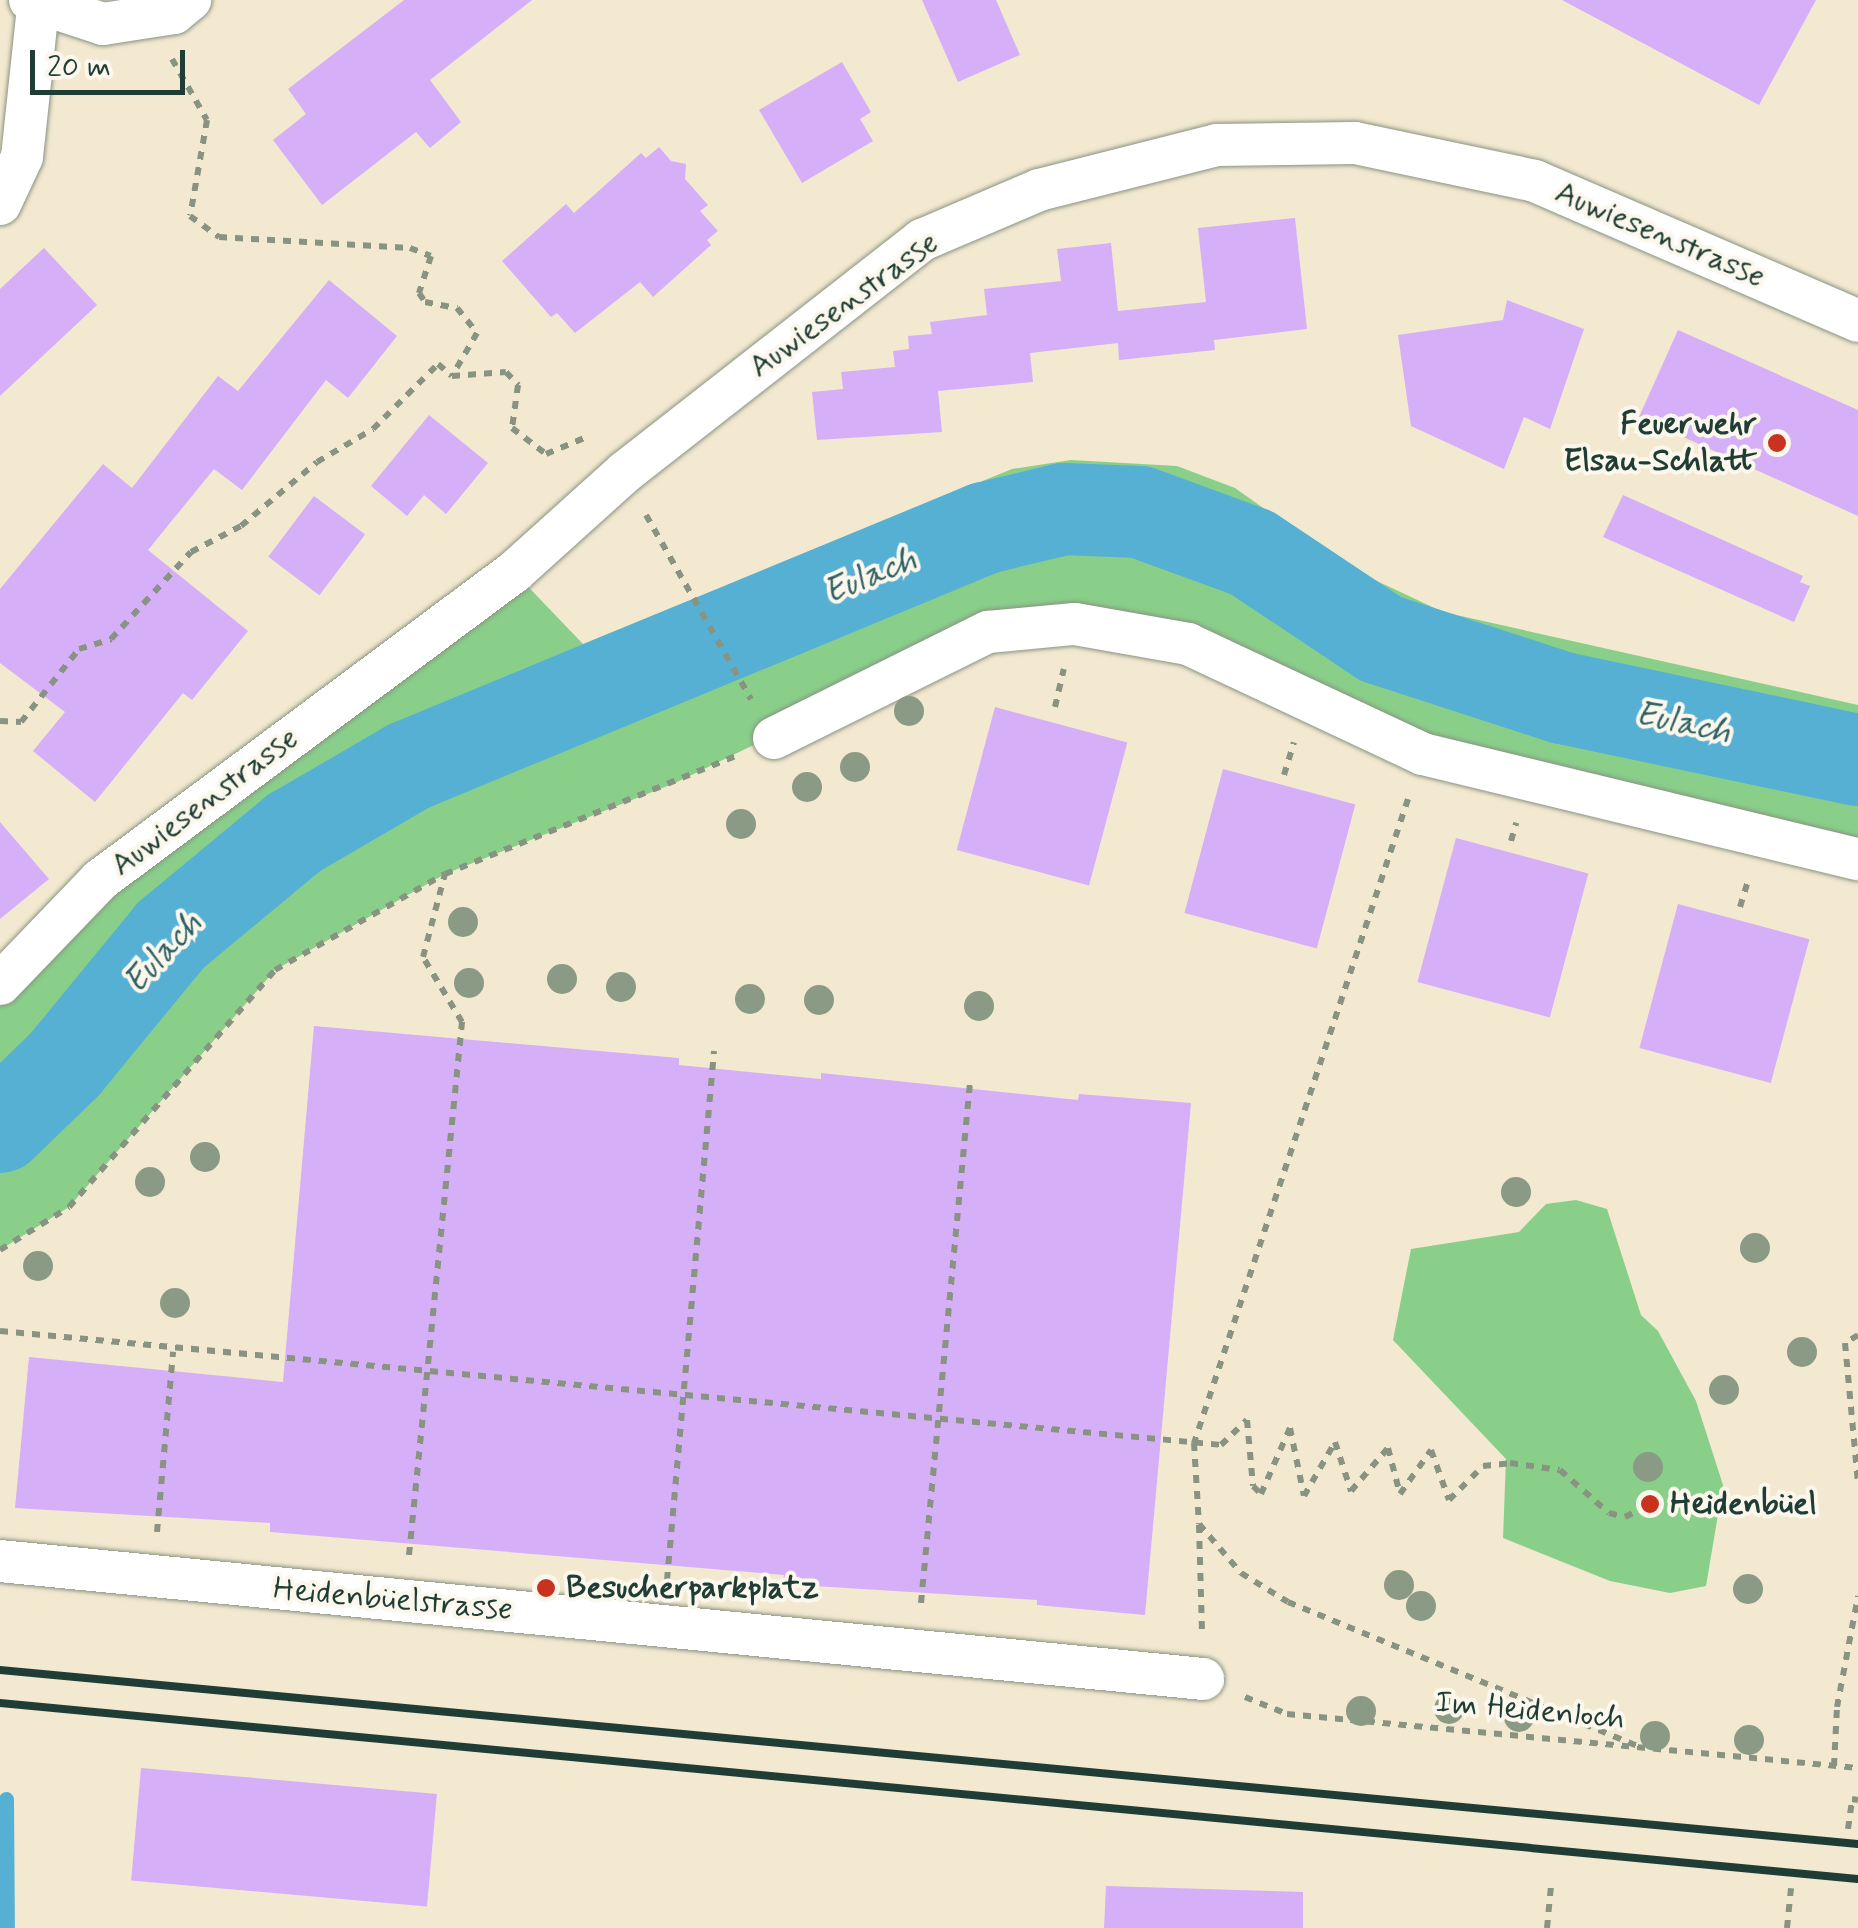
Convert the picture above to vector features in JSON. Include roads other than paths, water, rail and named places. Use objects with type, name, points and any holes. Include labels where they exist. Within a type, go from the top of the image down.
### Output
[{"type":"street","points":[[0,204],[22,158],[34,3],[103,24],[182,6]]},
{"type":"street","name":"Auwiesenstrasse","points":[[0,984],[100,880],[514,572],[625,472],[922,240],[1040,190],[1217,145],[1355,143],[1535,181],[1858,321]]},
{"type":"street","points":[[766,724],[988,632],[1075,624],[1188,644],[1423,754],[1858,859]]},
{"type":"street","name":"Heidenbüelstrasse","points":[[0,1562],[1203,1679]]},
{"type":"waterway","name":"Eulach","points":[[0,1127],[65,1064],[171,935],[294,833],[409,766],[985,528],[1064,509],[1140,512],[1252,553],[1381,639],[1563,698],[1858,760]]},
{"type":"waterway","points":[[6,1799],[7,1928]]},
{"type":"railway","points":[[0,1670],[1858,1844]]},
{"type":"railway","points":[[0,1703],[1858,1879]]},
{"type":"place","name":"Feuerwehr Elsau-Schlatt","points":[[1777,443]]},
{"type":"place","name":"Heidenbüel","points":[[1650,1504]]},
{"type":"place","name":"Besucherparkplatz","points":[[546,1588]]}]
